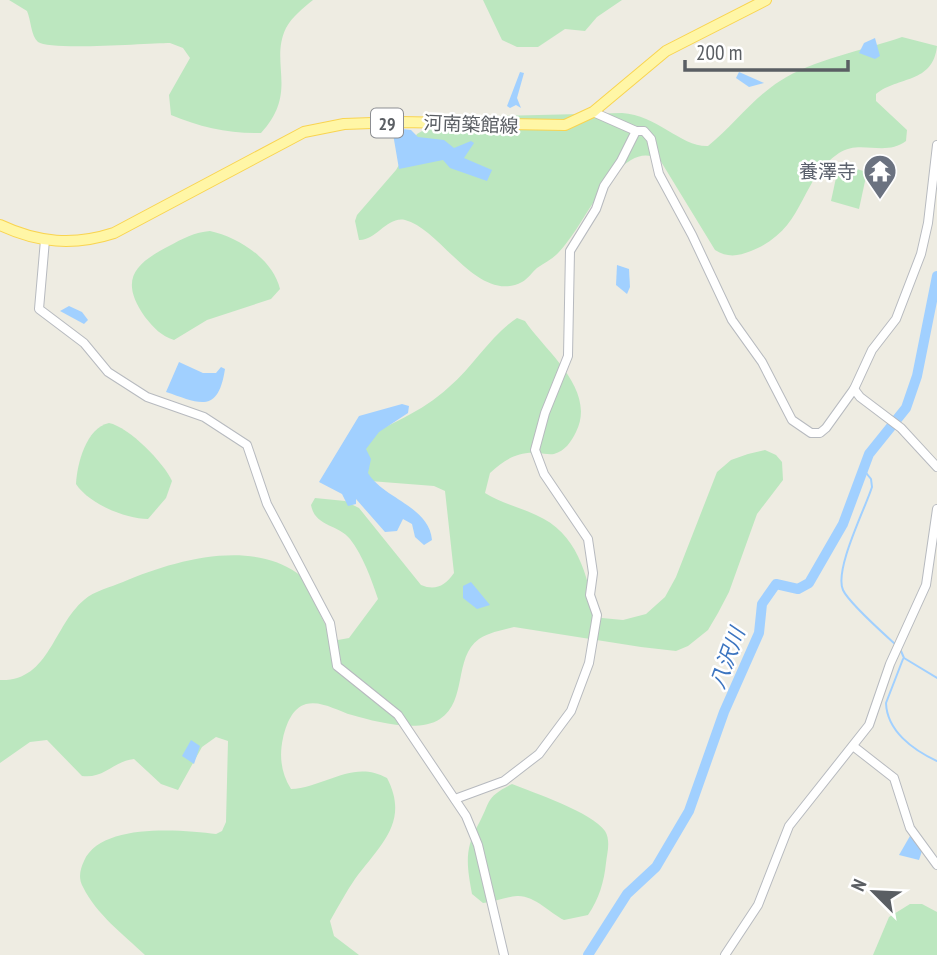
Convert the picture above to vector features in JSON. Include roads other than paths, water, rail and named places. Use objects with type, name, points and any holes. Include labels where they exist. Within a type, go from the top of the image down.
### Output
[{"type":"main road","name":"河南築館線","points":[[0,225],[45,240],[76,242],[114,233],[286,141],[323,127],[400,122],[548,127],[565,125],[593,113],[666,51],[766,0]]},
{"type":"street","points":[[593,113],[636,131],[644,131],[651,139],[659,174],[692,235],[732,320],[762,362],[792,420],[811,433],[820,433],[854,389],[864,363],[896,319],[933,224],[937,145]]},
{"type":"street","points":[[455,799],[503,781],[539,754],[571,711],[589,663],[597,615],[590,596],[593,573],[587,539],[544,474],[535,450],[545,413],[568,356],[570,251],[596,209],[604,186],[621,161],[636,131]]},
{"type":"street","points":[[45,240],[39,309],[64,325],[115,377],[147,397],[204,417],[247,445],[267,504],[330,623],[337,666],[397,715],[455,799],[478,845],[504,955]]},
{"type":"street","points":[[854,389],[860,397],[901,428],[937,467]]},
{"type":"street","points":[[724,955],[758,905],[789,825],[869,725],[898,646],[926,585],[937,509]]},
{"type":"street","points":[[853,746],[894,778],[910,828],[937,865]]},
{"type":"water","points":[[875,38],[880,56],[875,59],[859,53],[864,43]]},
{"type":"water","points":[[520,72],[524,73],[517,98],[521,108],[516,105],[510,108],[507,106]]},
{"type":"water","points":[[739,72],[764,83],[749,87],[736,78]]},
{"type":"water","points":[[392,128],[411,130],[418,137],[444,140],[454,148],[471,141],[474,143],[464,158],[492,170],[487,181],[450,168],[443,160],[399,169]]},
{"type":"water","points":[[617,265],[629,269],[630,287],[627,294],[616,285]]},
{"type":"water","points":[[69,306],[82,312],[88,320],[84,324],[60,311]]},
{"type":"water","points":[[179,362],[203,373],[216,373],[221,367],[225,369],[217,394],[205,402],[197,402],[166,392]]},
{"type":"water","points":[[402,404],[409,406],[408,413],[379,432],[366,449],[371,459],[368,473],[384,490],[423,519],[432,540],[424,545],[415,537],[412,524],[403,519],[397,531],[385,532],[356,499],[356,504],[348,506],[342,494],[319,482],[359,416]]},
{"type":"water","points":[[471,582],[490,605],[477,609],[463,598],[463,586]]},
{"type":"water","points":[[191,740],[200,746],[194,764],[182,756]]},
{"type":"water","points":[[910,836],[922,851],[919,860],[899,855]]},
{"type":"waterway","name":"八沢川","points":[[588,955],[627,894],[656,867],[689,811],[724,712],[759,633],[762,604],[776,584],[798,589],[809,583],[843,524],[869,454],[906,408],[917,376],[937,276]]},
{"type":"waterway","points":[[863,469],[871,479],[872,487],[846,554],[841,581],[846,596],[895,644]]},
{"type":"waterway","points":[[901,651],[904,658],[937,678]]},
{"type":"waterway","points":[[903,659],[886,703],[887,713],[896,731],[903,738],[937,761]]},
{"type":"place","name":"養澤寺","points":[[880,201]]}]
